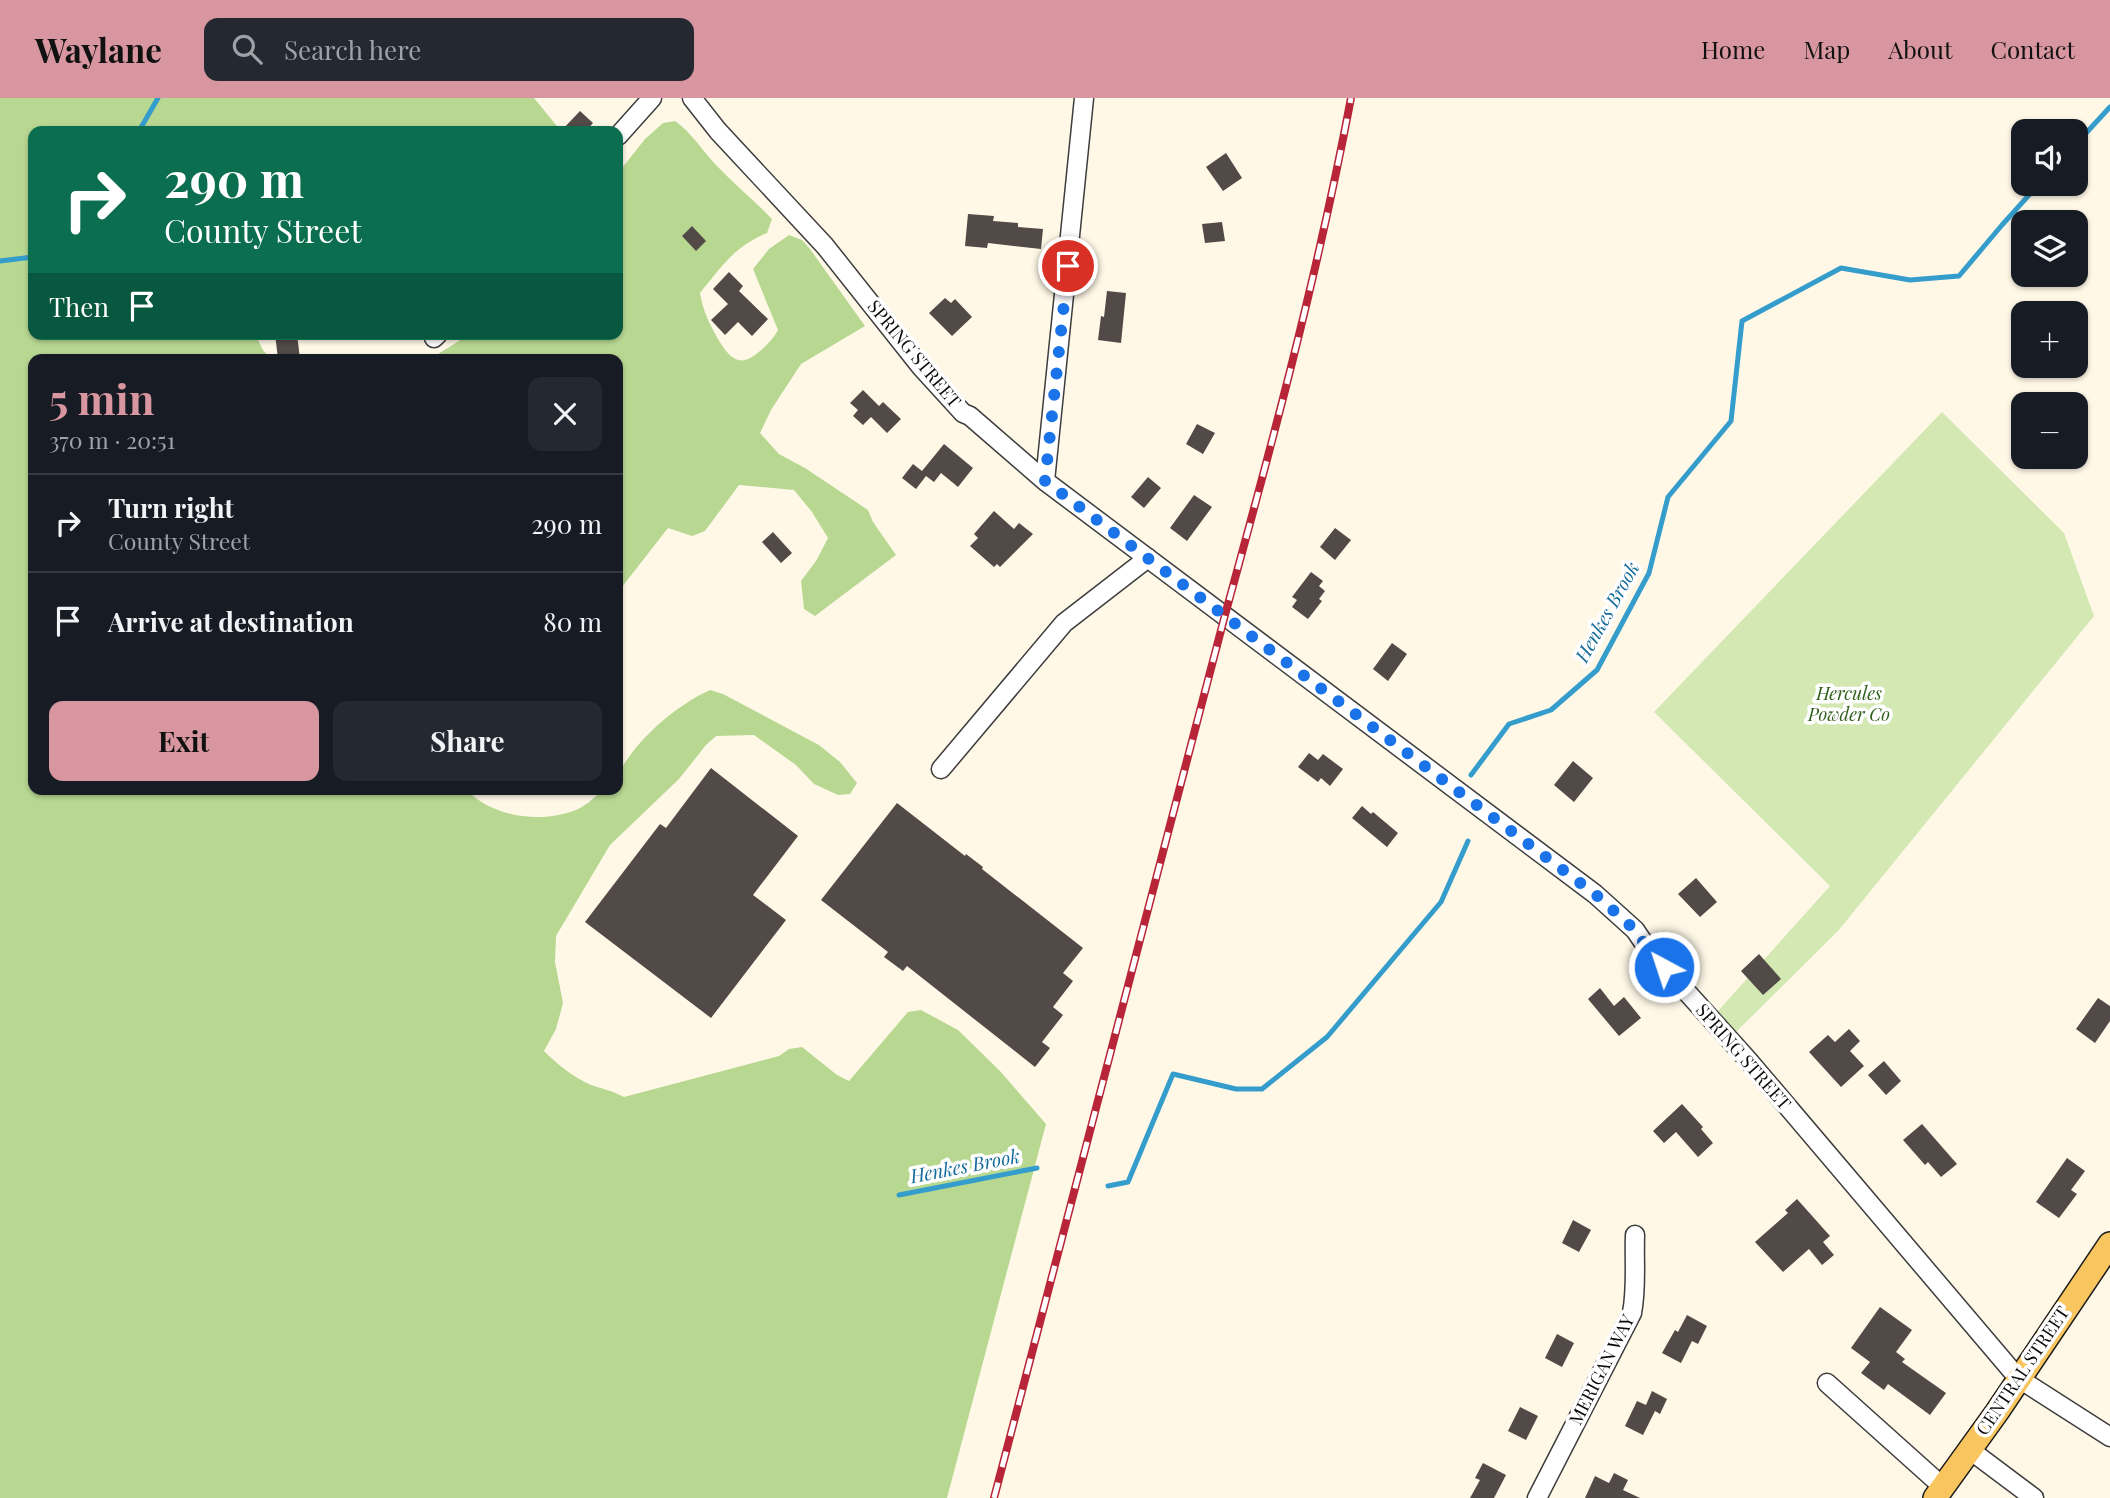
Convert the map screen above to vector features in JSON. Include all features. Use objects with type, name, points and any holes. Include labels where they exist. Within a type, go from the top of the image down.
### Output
[{"type":"main road","name":"CENTRAL STREET","points":[[1939,1493],[2110,1244]]},
{"type":"street","points":[[623,130],[652,98]]},
{"type":"street","name":"SPRING STREET","points":[[692,98],[718,131],[825,246],[921,367],[963,413],[970,416],[1045,481],[1595,894],[1635,930],[1648,949],[1757,1071],[2018,1378],[2110,1437]]},
{"type":"street","points":[[1045,481],[1084,98]]},
{"type":"street","points":[[941,769],[1064,622],[1148,558]]},
{"type":"street","name":"MERIGAN WAY","points":[[1537,1498],[1632,1313],[1636,1291],[1634,1235]]},
{"type":"street","points":[[1827,1383],[1939,1493]]},
{"type":"street","points":[[1970,1450],[2034,1498]]},
{"type":"green space","points":[[0,98],[534,98],[557,126],[28,126],[28,340],[258,340],[267,354],[28,354],[28,795],[473,795],[490,807],[504,812],[520,816],[551,816],[580,808],[597,795],[623,795],[623,766],[636,748],[671,714],[710,690],[723,694],[819,745],[840,762],[857,783],[850,794],[838,795],[814,784],[796,765],[754,735],[716,736],[679,779],[610,845],[556,936],[555,962],[563,1003],[556,1029],[544,1051],[578,1079],[624,1097],[779,1056],[789,1049],[802,1047],[837,1075],[849,1081],[908,1012],[921,1010],[958,1030],[1000,1071],[1046,1124],[947,1498],[0,1498]]},
{"type":"green space","points":[[675,121],[681,126],[723,172],[772,219],[767,233],[737,251],[700,293],[709,322],[727,352],[736,359],[747,360],[765,346],[778,330],[753,269],[769,249],[789,235],[802,240],[810,249],[865,326],[801,364],[771,410],[760,433],[779,454],[868,510],[896,555],[815,616],[804,609],[801,581],[828,538],[794,490],[739,485],[705,531],[692,536],[668,528],[623,586],[623,354],[438,354],[460,340],[623,340],[623,167],[645,139],[663,123]]},
{"type":"green space","name":"Hercules Powder Co","points":[[1942,412],[2064,533],[2094,616],[1838,931],[1735,1033],[1718,1011],[1830,886],[1654,712]]},
{"type":"building","points":[[580,111],[593,123],[590,126],[566,126]]},
{"type":"building","points":[[1226,153],[1242,178],[1223,191],[1206,167]]},
{"type":"building","points":[[968,214],[994,216],[993,221],[1043,229],[1041,249],[988,243],[987,248],[965,246]]},
{"type":"building","points":[[1222,222],[1225,241],[1205,243],[1202,224]]},
{"type":"building","points":[[692,226],[706,241],[696,251],[682,236]]},
{"type":"building","points":[[729,272],[743,286],[739,291],[768,319],[752,336],[738,322],[725,335],[711,320],[728,304],[713,289]]},
{"type":"building","points":[[1107,291],[1126,293],[1121,343],[1098,340]]},
{"type":"building","points":[[945,298],[951,303],[955,299],[972,317],[952,336],[929,313]]},
{"type":"building","points":[[276,340],[298,340],[299,354],[277,354]]},
{"type":"building","points":[[863,390],[879,406],[883,402],[901,419],[887,433],[871,417],[863,425],[853,416],[858,410],[850,403]]},
{"type":"building","points":[[1197,424],[1215,433],[1203,454],[1186,444]]},
{"type":"building","points":[[944,444],[973,468],[958,487],[941,473],[934,482],[926,476],[916,489],[902,478],[913,464],[922,471]]},
{"type":"building","points":[[1148,477],[1161,488],[1144,508],[1131,497]]},
{"type":"building","points":[[1194,495],[1212,507],[1187,541],[1170,528]]},
{"type":"building","points":[[994,511],[1014,529],[1019,523],[1033,534],[1000,567],[997,564],[994,567],[970,546],[978,538],[974,534]]},
{"type":"building","points":[[1335,528],[1351,540],[1335,560],[1320,547]]},
{"type":"building","points":[[773,532],[792,553],[781,563],[762,542]]},
{"type":"building","points":[[1311,572],[1323,581],[1319,586],[1325,591],[1319,599],[1322,601],[1308,619],[1292,607],[1297,600],[1292,597]]},
{"type":"building","points":[[1392,643],[1407,654],[1388,681],[1373,669]]},
{"type":"building","points":[[1309,753],[1318,760],[1323,754],[1343,769],[1330,786],[1321,778],[1318,782],[1298,767]]},
{"type":"building","points":[[1573,761],[1593,778],[1574,802],[1554,785]]},
{"type":"building","points":[[711,768],[798,836],[753,895],[786,920],[711,1018],[585,922],[660,824],[666,828]]},
{"type":"building","points":[[897,803],[983,867],[982,869],[1083,948],[1063,973],[1073,981],[1053,1007],[1063,1015],[1042,1042],[1050,1048],[1035,1067],[907,966],[903,971],[884,957],[888,952],[821,900]]},
{"type":"building","points":[[1362,806],[1398,833],[1387,847],[1352,818]]},
{"type":"building","points":[[1696,878],[1717,902],[1700,917],[1678,894]]},
{"type":"building","points":[[1759,954],[1781,979],[1763,995],[1741,971]]},
{"type":"building","points":[[1600,988],[1614,1006],[1624,997],[1641,1018],[1619,1036],[1588,999]]},
{"type":"building","points":[[2098,998],[2110,1006],[2110,1021],[2095,1043],[2076,1029]]},
{"type":"building","points":[[1849,1029],[1860,1041],[1850,1051],[1864,1066],[1841,1087],[1809,1052],[1828,1035],[1835,1042]]},
{"type":"building","points":[[1884,1061],[1901,1081],[1886,1095],[1868,1075]]},
{"type":"building","points":[[1682,1104],[1703,1127],[1701,1129],[1713,1143],[1698,1157],[1676,1132],[1664,1143],[1653,1131]]},
{"type":"building","points":[[1922,1124],[1957,1164],[1941,1177],[1928,1162],[1925,1165],[1903,1140]]},
{"type":"building","points":[[2067,1158],[2085,1171],[2071,1190],[2077,1194],[2059,1218],[2036,1202]]},
{"type":"building","points":[[1797,1199],[1830,1236],[1823,1242],[1834,1255],[1822,1265],[1809,1249],[1783,1272],[1755,1242],[1788,1213],[1785,1210]]},
{"type":"building","points":[[1573,1220],[1591,1230],[1579,1252],[1562,1243]]},
{"type":"building","points":[[1880,1307],[1912,1330],[1896,1352],[1905,1359],[1902,1362],[1946,1393],[1930,1415],[1888,1384],[1884,1390],[1861,1373],[1870,1362],[1851,1348]]},
{"type":"building","points":[[1687,1315],[1707,1326],[1698,1344],[1692,1341],[1681,1363],[1662,1353]]},
{"type":"building","points":[[1557,1334],[1574,1343],[1562,1367],[1545,1358]]},
{"type":"building","points":[[1652,1391],[1667,1399],[1660,1414],[1655,1411],[1643,1435],[1625,1426],[1637,1401],[1646,1405]]},
{"type":"building","points":[[1520,1407],[1538,1416],[1526,1440],[1508,1431]]},
{"type":"building","points":[[1483,1463],[1506,1475],[1494,1498],[1470,1498],[1480,1480],[1475,1478]]},
{"type":"building","points":[[1614,1473],[1628,1480],[1623,1490],[1640,1498],[1585,1498],[1595,1476],[1609,1483]]},
{"type":"waterway","points":[[142,126],[158,98]]},
{"type":"waterway","name":"Henkes Brook","points":[[2088,131],[2110,107]]},
{"type":"waterway","name":"Henkes Brook","points":[[1471,775],[1509,724],[1551,710],[1597,670],[1649,573],[1668,497],[1731,421],[1742,321],[1841,268],[1910,280],[1959,276],[2028,196]]},
{"type":"waterway","points":[[0,261],[28,258]]},
{"type":"waterway","name":"Henkes Brook","points":[[1108,1186],[1128,1182],[1173,1074],[1236,1089],[1262,1089],[1327,1037],[1441,902],[1468,841]]},
{"type":"waterway","name":"Henkes Brook","points":[[899,1195],[1037,1168]]},
{"type":"railway","points":[[994,1498],[1293,358],[1324,229],[1351,98]]},
{"type":"route","points":[[1068,266],[1045,481],[1595,894],[1635,930],[1664,967]]}]
